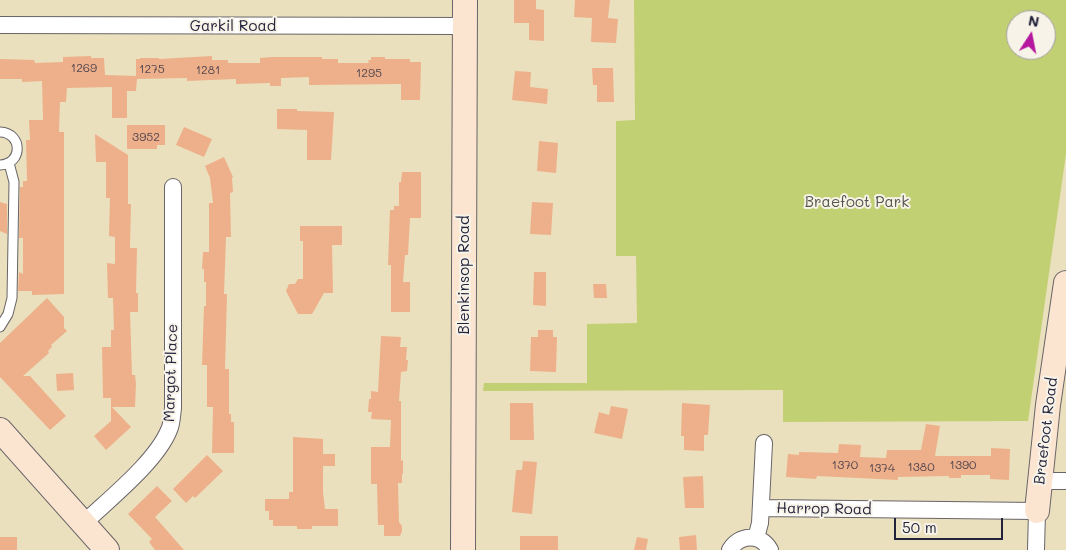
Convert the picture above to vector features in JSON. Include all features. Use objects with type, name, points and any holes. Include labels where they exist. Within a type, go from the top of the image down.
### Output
[{"type":"street","name":"Blenkinsop Road","points":[[463,550],[465,0]]},
{"type":"street","name":"Garkil Road","points":[[0,25],[465,26]]},
{"type":"street","name":"Margot Place","points":[[83,524],[150,460],[163,444],[170,428],[173,408],[173,187]]},
{"type":"street","name":"Braefoot Road","points":[[1036,550],[1039,481],[1066,283]]},
{"type":"street","points":[[0,430],[107,550]]},
{"type":"street","points":[[756,538],[760,523],[764,443]]},
{"type":"street","points":[[1039,481],[1066,481]]},
{"type":"street","name":"Harrop Road","points":[[761,508],[1037,511]]},
{"type":"street","points":[[730,550],[736,542],[742,539],[756,538],[763,541],[770,550]]},
{"type":"lane","points":[[0,132],[12,136],[17,145],[16,155],[4,164],[14,182],[13,279],[12,298],[8,314],[0,327]]},
{"type":"green space","name":"Braefoot Park","points":[[634,0],[1066,0],[1066,154],[1028,421],[783,422],[783,390],[483,391],[484,383],[587,383],[587,324],[637,323],[636,256],[616,256],[616,121],[635,120]]},
{"type":"building","points":[[514,0],[536,0],[536,9],[544,10],[544,41],[529,40],[529,23],[514,23]]},
{"type":"building","points":[[575,0],[610,0],[608,18],[618,19],[616,43],[591,42],[592,18],[574,17]]},
{"type":"building","points":[[91,56],[91,58],[104,58],[105,75],[136,76],[136,59],[140,58],[159,59],[212,56],[212,60],[228,60],[228,63],[260,63],[260,58],[273,57],[322,57],[322,59],[338,59],[338,63],[369,63],[368,60],[371,60],[371,57],[410,59],[410,62],[421,62],[420,100],[401,100],[401,84],[309,85],[309,77],[281,78],[281,86],[270,86],[270,83],[236,84],[236,79],[187,81],[187,78],[137,79],[136,91],[127,91],[127,118],[112,118],[112,87],[67,88],[66,102],[60,102],[59,132],[64,132],[64,294],[32,295],[32,291],[18,291],[19,272],[23,274],[23,238],[19,238],[20,187],[23,187],[23,181],[27,181],[26,140],[30,140],[29,120],[43,120],[42,81],[22,82],[22,79],[0,79],[0,59],[34,60],[35,63],[63,62],[63,57]]},
{"type":"building","points":[[592,68],[613,68],[614,102],[597,102],[597,85],[593,85]]},
{"type":"building","points":[[515,71],[531,72],[530,87],[548,89],[547,104],[512,100]]},
{"type":"building","points":[[277,109],[334,112],[331,160],[307,160],[307,130],[277,129]]},
{"type":"building","points":[[127,125],[165,125],[165,145],[157,145],[157,149],[127,149]]},
{"type":"building","points":[[184,127],[212,139],[204,157],[176,145]]},
{"type":"building","points":[[95,134],[128,155],[128,204],[131,204],[130,248],[137,248],[136,293],[138,293],[138,312],[130,312],[132,375],[135,375],[136,384],[135,407],[112,407],[131,427],[106,450],[94,436],[111,421],[111,398],[103,398],[102,347],[111,347],[111,330],[114,330],[113,298],[108,298],[107,263],[115,264],[115,237],[109,236],[110,198],[106,198],[106,162],[96,162]]},
{"type":"building","points":[[539,141],[558,143],[556,173],[537,171]]},
{"type":"building","points":[[224,157],[233,177],[233,192],[230,193],[231,237],[226,237],[224,294],[227,294],[225,369],[229,369],[229,414],[231,414],[231,422],[234,422],[234,453],[212,453],[213,407],[207,407],[207,365],[202,365],[204,306],[206,306],[206,282],[204,282],[204,269],[202,269],[203,252],[209,252],[209,203],[213,203],[210,178],[205,166]]},
{"type":"building","points":[[402,172],[421,172],[421,218],[410,218],[408,255],[405,255],[403,282],[410,282],[410,312],[391,312],[391,265],[388,265],[390,210],[394,210],[394,206],[399,206],[399,182],[401,182]]},
{"type":"building","points":[[0,202],[7,204],[7,234],[0,231]]},
{"type":"building","points":[[532,202],[553,203],[551,235],[530,234]]},
{"type":"building","points":[[300,226],[342,226],[342,245],[332,245],[333,293],[324,293],[312,314],[298,314],[286,291],[289,284],[295,284],[298,279],[303,279],[303,241],[300,241]]},
{"type":"building","points":[[534,272],[546,272],[546,306],[533,305]]},
{"type":"building","points":[[593,284],[606,284],[607,298],[594,298]]},
{"type":"building","points":[[47,298],[64,317],[64,328],[67,331],[51,345],[49,353],[23,376],[30,376],[66,416],[50,430],[0,377],[0,343]]},
{"type":"building","points":[[538,330],[553,330],[553,337],[557,337],[556,372],[530,371],[531,337],[538,337]]},
{"type":"building","points":[[381,336],[401,337],[400,347],[407,347],[407,371],[401,372],[399,401],[401,401],[401,461],[403,460],[402,483],[398,483],[399,522],[402,526],[400,536],[384,536],[384,525],[378,525],[377,484],[371,484],[371,447],[390,447],[391,420],[371,419],[372,412],[368,412],[371,391],[378,392]]},
{"type":"building","points":[[73,373],[74,390],[57,391],[56,374]]},
{"type":"building","points":[[510,403],[533,403],[534,440],[510,440]]},
{"type":"building","points":[[682,403],[710,405],[708,435],[704,435],[704,451],[684,450],[684,436],[681,436]]},
{"type":"building","points":[[611,406],[628,409],[622,439],[594,433],[599,412],[609,415]]},
{"type":"building","points":[[926,424],[940,426],[935,456],[991,456],[991,448],[1010,449],[1009,480],[990,479],[990,475],[961,475],[961,478],[949,478],[949,476],[898,477],[898,480],[817,476],[816,479],[786,477],[788,454],[799,455],[799,452],[838,453],[839,444],[861,445],[860,457],[886,458],[887,450],[921,450]]},
{"type":"building","points":[[293,437],[323,439],[323,454],[335,454],[335,466],[323,466],[323,492],[325,509],[338,509],[338,526],[312,526],[312,529],[297,529],[297,526],[273,526],[273,520],[269,520],[269,511],[265,511],[265,499],[289,499],[289,492],[293,492]]},
{"type":"building","points":[[207,455],[223,471],[195,498],[193,496],[186,503],[173,489]]},
{"type":"building","points":[[523,461],[537,462],[532,514],[512,512],[516,470],[522,470]]},
{"type":"building","points":[[703,476],[704,508],[685,508],[683,477]]},
{"type":"building","points":[[157,486],[172,501],[155,517],[184,550],[155,550],[149,542],[152,539],[128,514]]},
{"type":"building","points":[[696,535],[697,550],[680,550],[679,537]]},
{"type":"building","points":[[520,536],[558,536],[558,550],[520,550]]},
{"type":"building","points":[[0,537],[17,537],[17,550],[0,550]]},
{"type":"building","points":[[637,537],[648,539],[646,550],[634,550]]}]
